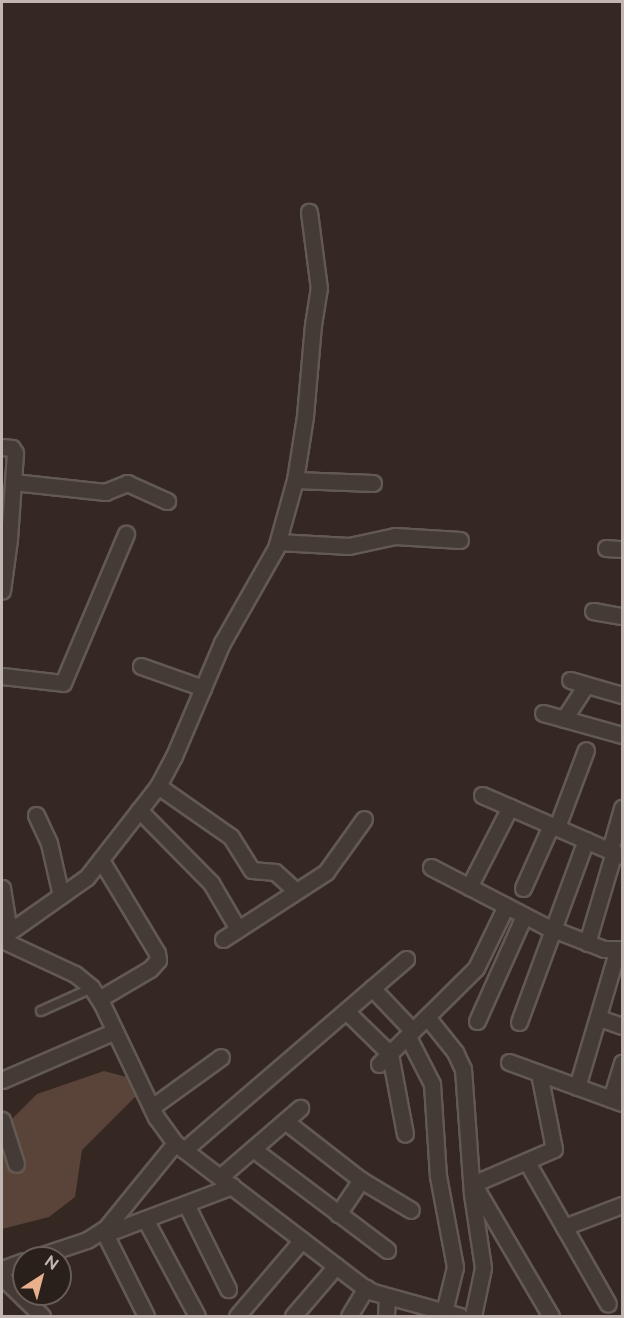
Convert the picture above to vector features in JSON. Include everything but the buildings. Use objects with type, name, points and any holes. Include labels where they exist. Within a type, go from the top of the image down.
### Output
[{"type":"street","points":[[4,936],[87,877],[158,786],[174,756],[222,643],[272,557],[295,480],[305,416],[313,325],[319,289],[309,212]]},
{"type":"street","points":[[2,447],[14,450],[14,482],[6,530],[2,591]]},
{"type":"street","points":[[295,480],[374,483]]},
{"type":"street","points":[[14,482],[105,492],[125,482],[167,501]]},
{"type":"street","points":[[2,676],[63,683],[126,534]]},
{"type":"street","points":[[278,542],[349,546],[395,536],[460,540]]},
{"type":"street","points":[[606,548],[622,549]]},
{"type":"street","points":[[593,611],[622,616]]},
{"type":"street","points":[[141,666],[203,688]]},
{"type":"street","points":[[570,680],[622,695]]},
{"type":"street","points":[[564,719],[585,685]]},
{"type":"street","points":[[543,713],[622,735]]},
{"type":"street","points":[[523,888],[554,826],[586,750]]},
{"type":"street","points":[[158,786],[231,837],[252,870],[275,873],[296,891]]},
{"type":"street","points":[[482,795],[616,853]]},
{"type":"street","points":[[469,887],[510,807]]},
{"type":"street","points":[[587,943],[616,853],[622,808]]},
{"type":"street","points":[[139,810],[211,883],[238,929]]},
{"type":"street","points":[[36,815],[49,843],[61,896]]},
{"type":"street","points":[[223,939],[326,872],[364,819]]},
{"type":"street","points":[[519,1022],[586,840]]},
{"type":"street","points":[[95,994],[150,969],[158,960],[157,953],[101,860]]},
{"type":"street","points":[[431,867],[553,929],[604,949],[620,949],[577,1087]]},
{"type":"street","points":[[2,888],[4,936]]},
{"type":"street","points":[[384,1059],[476,968],[506,906]]},
{"type":"street","points":[[477,1022],[524,916]]},
{"type":"street","points":[[4,936],[75,974],[95,994],[165,1132],[179,1146],[366,1288],[425,1311],[444,1312],[460,1317]]},
{"type":"street","points":[[104,1232],[179,1146],[346,1011],[406,959]]},
{"type":"street","points":[[372,988],[410,1034],[432,1084],[438,1176],[455,1267],[444,1312]]},
{"type":"street","points":[[346,1011],[384,1059],[405,1134]]},
{"type":"street","points":[[427,1017],[460,1060],[483,1268],[472,1317]]},
{"type":"street","points":[[599,1018],[622,1026]]},
{"type":"street","points":[[2,1080],[115,1031]]},
{"type":"street","points":[[152,1107],[221,1058]]},
{"type":"street","points":[[509,1062],[616,1101],[622,1063]]},
{"type":"street","points":[[472,1182],[552,1151],[555,1145],[539,1073]]},
{"type":"street","points":[[69,1246],[186,1204],[226,1182],[253,1149],[300,1108]]},
{"type":"street","points":[[2,1120],[16,1164]]},
{"type":"street","points":[[285,1121],[361,1180],[411,1210]]},
{"type":"street","points":[[253,1149],[387,1250]]},
{"type":"street","points":[[527,1162],[608,1304]]},
{"type":"street","points":[[338,1214],[361,1180]]},
{"type":"street","points":[[472,1182],[551,1317]]},
{"type":"street","points":[[186,1204],[228,1289]]},
{"type":"street","points":[[564,1227],[622,1205]]},
{"type":"street","points":[[145,1219],[196,1317]]},
{"type":"street","points":[[104,1232],[146,1317]]},
{"type":"street","points":[[237,1317],[302,1240]]},
{"type":"street","points":[[293,1317],[336,1266]]},
{"type":"street","points":[[2,1277],[42,1317]]},
{"type":"street","points":[[349,1317],[366,1288]]},
{"type":"street","points":[[386,1317],[387,1296]]},
{"type":"lane","points":[[41,1011],[95,994]]},
{"type":"shaded area","points":[[104,1071],[149,1083],[82,1150],[75,1197],[49,1217],[2,1229],[2,1129],[37,1094]]}]
